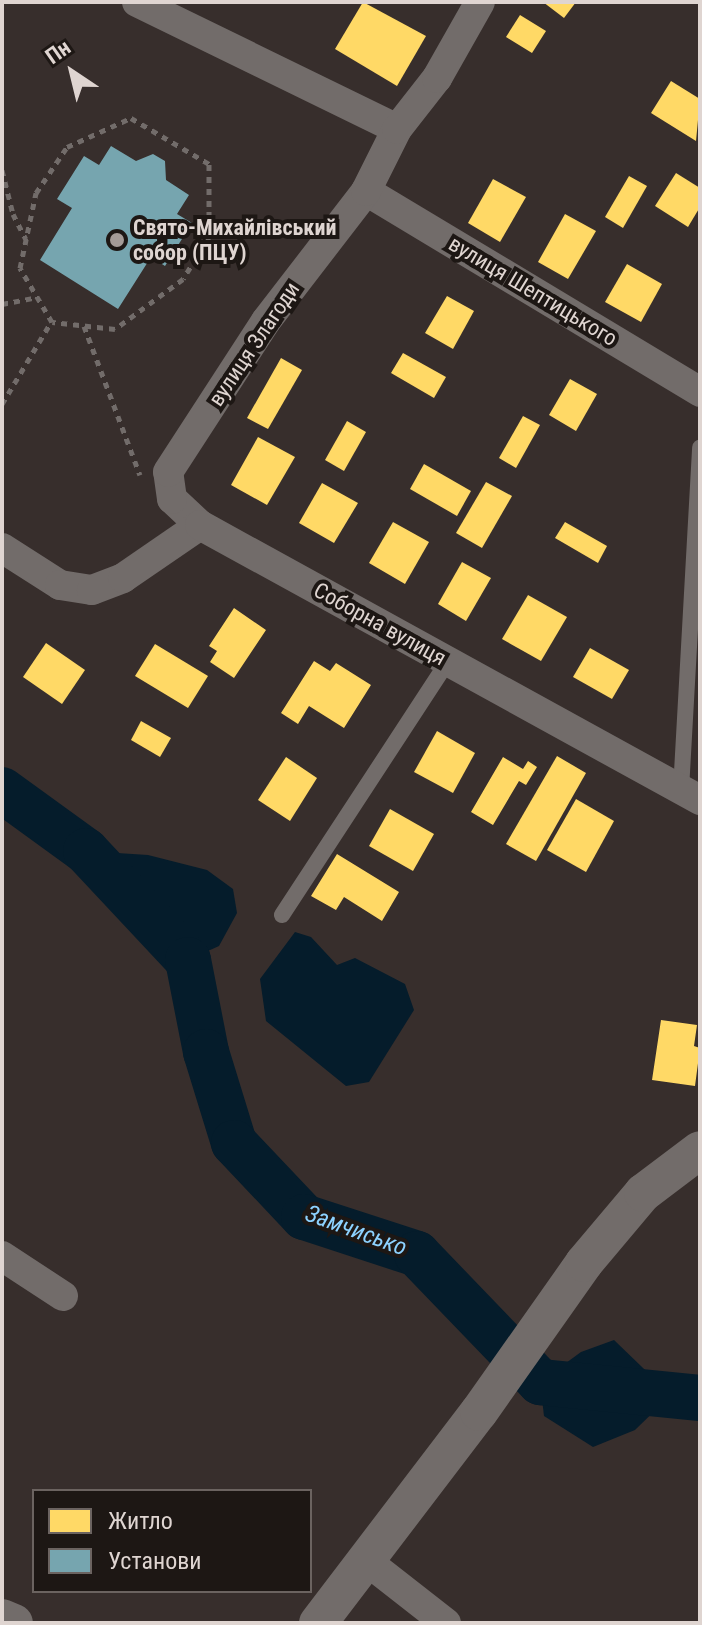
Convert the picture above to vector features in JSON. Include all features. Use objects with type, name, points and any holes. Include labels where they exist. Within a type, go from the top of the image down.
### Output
[{"type":"street","points":[[137,2],[397,129]]},
{"type":"street","name":"вулиця Злагоди","points":[[200,525],[172,499],[168,472],[266,321],[366,191],[397,129],[437,78],[480,2]]},
{"type":"street","name":"вулиця Шептицького","points":[[366,191],[700,392]]},
{"type":"street","points":[[2,548],[60,585],[108,587],[200,525]]},
{"type":"street","name":"Соборна вулиця","points":[[200,525],[691,795]]},
{"type":"street","points":[[318,1623],[368,1562],[479,1412],[584,1263],[643,1193],[700,1150]]},
{"type":"street","points":[[2,1256],[63,1296]]},
{"type":"street","points":[[368,1562],[446,1623]]},
{"type":"street","points":[[2,1618],[14,1623]]},
{"type":"lane","points":[[691,795],[700,448]]},
{"type":"lane","points":[[282,915],[448,661]]},
{"type":"path","points":[[131,118],[209,164],[209,237],[183,279],[115,329],[52,322],[20,268],[36,193],[67,147],[131,118]]},
{"type":"path","points":[[2,170],[13,214],[26,240]]},
{"type":"path","points":[[2,304],[37,297]]},
{"type":"path","points":[[2,404],[52,322]]},
{"type":"path","points":[[84,326],[144,487]]},
{"type":"water","points":[[86,851],[148,855],[207,870],[233,889],[237,913],[219,946],[188,960],[119,902]]},
{"type":"water","points":[[295,932],[311,937],[337,965],[355,958],[405,984],[414,1010],[369,1082],[346,1086],[266,1021],[260,979]]},
{"type":"water","points":[[614,1340],[671,1395],[635,1430],[593,1447],[544,1416],[540,1382],[581,1352]]},
{"type":"building: Житло","points":[[363,2],[426,36],[397,86],[335,49]]},
{"type":"building: Житло","points":[[543,2],[576,2],[564,18]]},
{"type":"building: Житло","points":[[520,15],[546,31],[532,53],[506,37]]},
{"type":"building: Житло","points":[[671,81],[700,99],[696,141],[651,113]]},
{"type":"building: Житло","points":[[676,173],[700,188],[700,207],[688,227],[655,206]]},
{"type":"building: Житло","points":[[629,176],[647,186],[623,228],[605,217]]},
{"type":"building: Житло","points":[[493,179],[526,197],[500,242],[468,223]]},
{"type":"building: Житло","points":[[565,214],[596,231],[568,279],[538,262]]},
{"type":"building: Житло","points":[[627,264],[662,284],[641,322],[605,302]]},
{"type":"building: Житло","points":[[447,296],[474,311],[453,349],[425,333]]},
{"type":"building: Житло","points":[[403,353],[446,377],[434,398],[391,373]]},
{"type":"building: Житло","points":[[281,358],[302,370],[268,429],[247,418]]},
{"type":"building: Житло","points":[[570,379],[597,394],[576,431],[549,415]]},
{"type":"building: Житло","points":[[523,416],[540,425],[516,468],[499,458]]},
{"type":"building: Житло","points":[[347,421],[366,432],[344,471],[325,460]]},
{"type":"building: Житло","points":[[258,437],[295,457],[267,505],[231,485]]},
{"type":"building: Житло","points":[[424,464],[471,491],[457,516],[410,489]]},
{"type":"building: Житло","points":[[486,482],[512,496],[482,548],[456,533]]},
{"type":"building: Житло","points":[[322,483],[358,503],[334,543],[299,523]]},
{"type":"building: Житло","points":[[393,522],[429,542],[405,584],[369,563]]},
{"type":"building: Житло","points":[[565,522],[607,546],[598,563],[555,538]]},
{"type":"building: Житло","points":[[462,562],[491,578],[466,621],[438,604]]},
{"type":"building: Житло","points":[[528,595],[567,617],[541,661],[502,639]]},
{"type":"building: Житло","points":[[234,608],[266,630],[234,678],[210,662],[217,651],[209,646]]},
{"type":"building: Житло","points":[[46,643],[85,670],[62,704],[23,677]]},
{"type":"building: Житло","points":[[155,644],[208,676],[188,708],[135,676]]},
{"type":"building: Житло","points":[[590,648],[629,670],[612,699],[573,677]]},
{"type":"building: Житло","points":[[314,661],[330,671],[336,663],[371,685],[344,728],[309,706],[298,724],[281,713]]},
{"type":"building: Житло","points":[[141,721],[171,738],[160,757],[131,740]]},
{"type":"building: Житло","points":[[437,731],[475,753],[453,793],[414,772]]},
{"type":"building: Житло","points":[[557,756],[586,773],[536,861],[506,844]]},
{"type":"building: Житло","points":[[286,757],[317,778],[290,821],[258,800]]},
{"type":"building: Житло","points":[[503,757],[523,769],[528,761],[537,767],[526,785],[519,781],[493,825],[471,812]]},
{"type":"building: Житло","points":[[576,799],[614,821],[586,872],[547,850]]},
{"type":"building: Житло","points":[[390,809],[434,834],[413,871],[369,846]]},
{"type":"building: Житло","points":[[337,854],[399,892],[382,921],[344,897],[336,910],[311,896]]},
{"type":"building: Житло","points":[[661,1020],[697,1025],[694,1046],[700,1048],[695,1086],[652,1080]]},
{"type":"building: Установи","name":"Свято-Михайлівський собор (ПЦУ)","points":[[111,146],[136,161],[153,154],[165,161],[166,180],[189,195],[177,214],[192,223],[165,266],[151,257],[118,309],[40,260],[72,208],[57,199],[84,156],[99,165]]},
{"type":"waterway","name":"Замчисько","points":[[2,790],[86,851],[188,960],[206,1052],[234,1143],[304,1217],[417,1254],[540,1382],[700,1398]]},
{"type":"place","name":"Свято-Михайлівський собор (ПЦУ)","points":[[117,240]]}]
